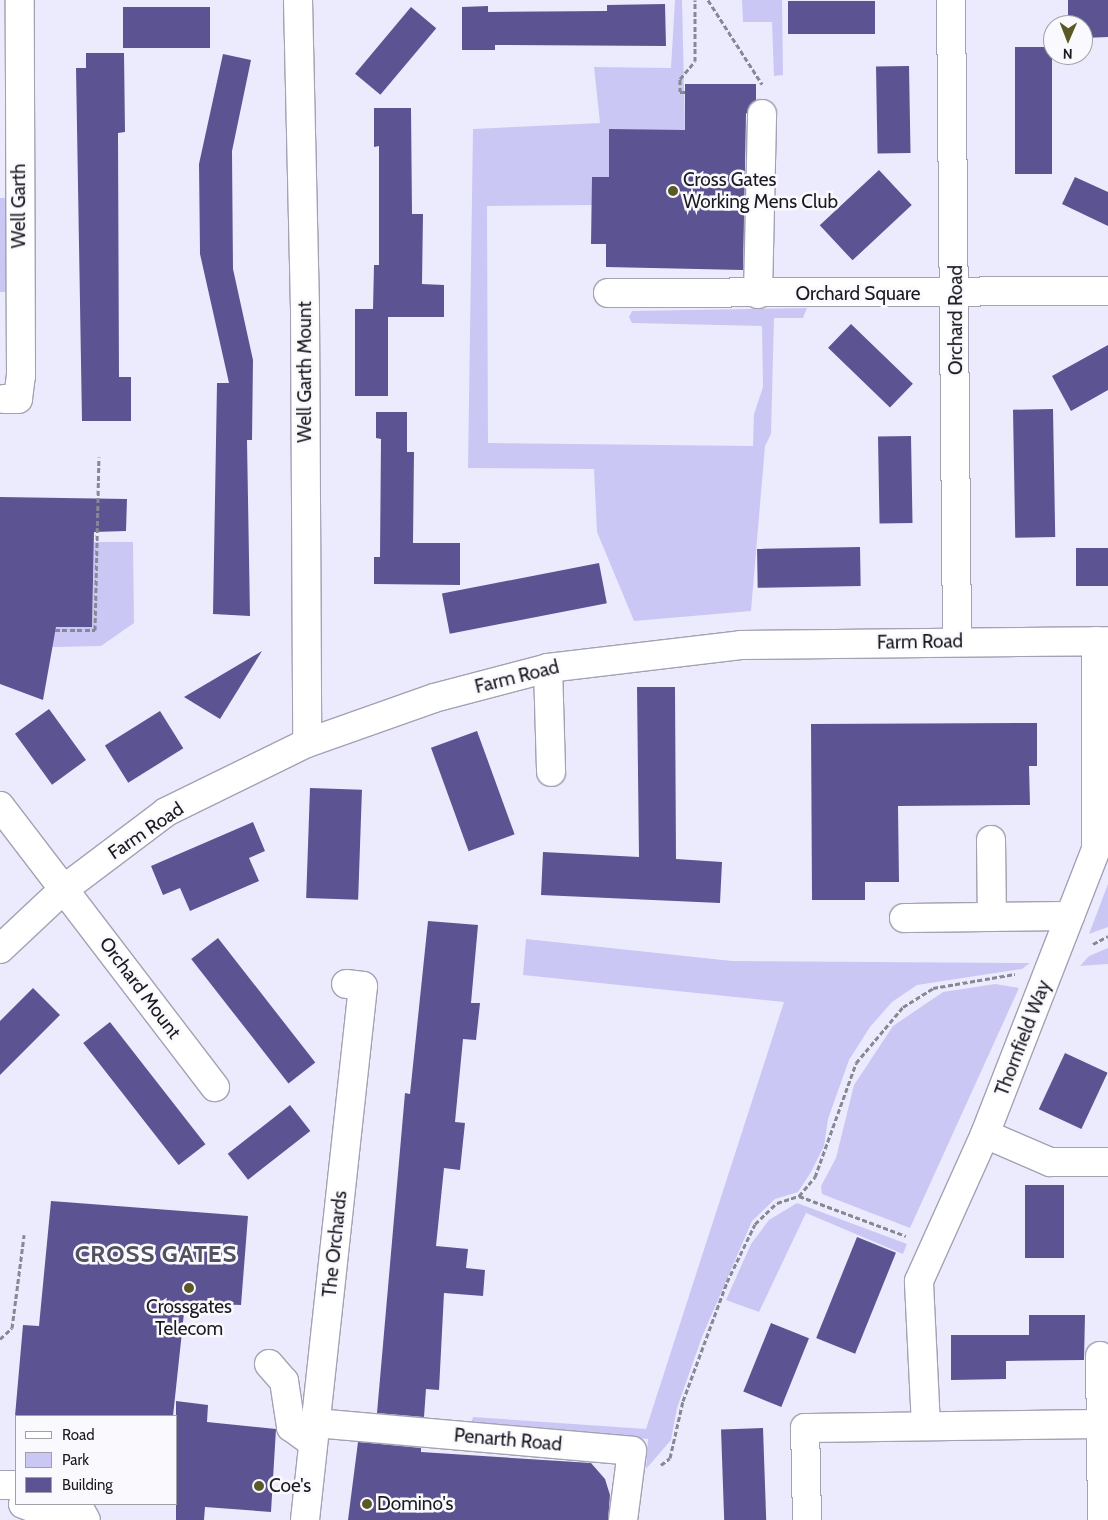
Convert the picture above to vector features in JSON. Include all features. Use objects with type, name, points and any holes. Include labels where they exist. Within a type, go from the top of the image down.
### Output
[{"type":"street","name":"Well Garth","points":[[4,399],[18,399],[21,376],[20,0]]},
{"type":"street","name":"Well Garth Mount","points":[[298,0],[305,311],[307,743]]},
{"type":"street","name":"Orchard Road","points":[[951,0],[956,291],[958,641]]},
{"type":"street","points":[[758,294],[762,102]]},
{"type":"street","name":"Orchard Square","points":[[608,293],[946,295],[956,291],[1108,291]]},
{"type":"street","name":"Farm Road","points":[[0,949],[64,889],[166,812],[307,743],[434,698],[548,668],[741,645],[958,641],[1102,641]]},
{"type":"street","name":"Thornfield Way","points":[[926,1426],[919,1280],[985,1134],[1096,849],[1102,641]]},
{"type":"street","points":[[548,668],[551,772]]},
{"type":"street","name":"Orchard Mount","points":[[0,806],[215,1086]]},
{"type":"street","points":[[991,840],[992,917]]},
{"type":"street","points":[[904,918],[1070,916]]},
{"type":"street","name":"The Orchards","points":[[305,1520],[363,986],[346,984]]},
{"type":"street","points":[[985,1134],[1050,1162],[1108,1162]]},
{"type":"street","points":[[1100,1356],[1102,1520]]},
{"type":"street","points":[[269,1364],[284,1381],[291,1427],[314,1433]]},
{"type":"street","points":[[807,1520],[805,1428],[1100,1424]]},
{"type":"street","name":"Penarth Road","points":[[314,1433],[632,1451],[623,1520]]},
{"type":"street","points":[[0,1484],[15,1485]]},
{"type":"street","points":[[0,1499],[15,1502]]},
{"type":"street","points":[[26,1505],[64,1520]]},
{"type":"street","points":[[78,1505],[86,1520]]},
{"type":"path","points":[[684,92],[680,92],[680,79],[695,62],[695,0]]},
{"type":"path","points":[[708,0],[762,82],[762,102]]},
{"type":"path","points":[[55,630],[95,630],[99,457]]},
{"type":"path","points":[[655,1469],[670,1458],[683,1401],[727,1282],[755,1224],[777,1202],[799,1196],[815,1178],[831,1141],[838,1103],[856,1063],[903,1007],[933,988],[1052,964],[1108,936]]},
{"type":"path","points":[[799,1196],[935,1247]]},
{"type":"path","points":[[0,1339],[12,1328],[24,1235]]},
{"type":"green space","points":[[675,0],[682,0],[685,130],[609,130],[609,177],[592,177],[592,205],[487,206],[488,443],[753,446],[754,414],[763,387],[762,326],[632,323],[629,317],[632,311],[807,308],[803,318],[774,318],[771,434],[765,446],[751,611],[634,621],[597,532],[594,469],[468,468],[473,129],[600,123],[594,67],[671,68]]},
{"type":"green space","points":[[742,0],[782,0],[783,75],[774,76],[772,22],[743,22]]},
{"type":"green space","points":[[0,198],[10,198],[10,292],[0,292]]},
{"type":"green space","points":[[94,542],[133,542],[134,623],[101,646],[7,648],[55,626],[92,627]]},
{"type":"green space","points":[[1108,884],[1108,927],[1089,934]]},
{"type":"green space","points":[[526,939],[732,961],[1030,963],[1022,969],[917,985],[892,1002],[870,1027],[849,1060],[828,1119],[824,1146],[811,1172],[798,1192],[775,1199],[752,1221],[702,1337],[677,1408],[671,1440],[646,1469],[648,1439],[471,1424],[473,1417],[646,1429],[784,1002],[523,975]]},
{"type":"green space","points":[[1108,948],[1108,964],[1080,966],[1089,956]]},
{"type":"green space","points":[[995,984],[1019,988],[910,1228],[822,1194],[821,1186],[836,1158],[854,1085],[893,1026],[943,992]]},
{"type":"green space","points":[[797,1203],[907,1244],[903,1254],[806,1213],[759,1312],[726,1300],[751,1244],[769,1220]]},
{"type":"building","points":[[1068,0],[1108,0],[1108,37],[1093,38],[1093,15],[1068,15]]},
{"type":"building","points":[[788,1],[875,1],[875,34],[788,34]]},
{"type":"building","points":[[665,4],[666,46],[495,45],[495,50],[462,50],[462,7],[488,6],[488,12],[607,11],[607,5]]},
{"type":"building","points":[[123,7],[210,7],[210,48],[123,48]]},
{"type":"building","points":[[411,7],[436,28],[380,95],[355,74]]},
{"type":"building","points":[[1015,47],[1043,47],[1043,65],[1052,65],[1052,174],[1015,174]]},
{"type":"building","points":[[86,53],[124,53],[125,132],[118,133],[119,377],[131,377],[131,421],[82,421],[76,68],[86,68]]},
{"type":"building","points":[[223,54],[251,60],[232,151],[233,269],[253,360],[252,440],[247,440],[250,616],[213,614],[217,383],[229,383],[200,254],[199,164]]},
{"type":"building","points":[[909,66],[911,153],[878,154],[876,67]]},
{"type":"building","name":"Cross Gates Working Mens Club","points":[[685,84],[756,84],[756,100],[746,114],[743,270],[606,267],[606,244],[591,244],[592,177],[609,177],[609,129],[685,130]]},
{"type":"building","points":[[374,108],[411,108],[412,214],[423,214],[422,284],[444,285],[444,317],[388,317],[388,396],[355,396],[355,309],[373,309],[374,265],[379,265],[379,146],[374,147]]},
{"type":"building","points":[[879,170],[912,205],[852,260],[820,225]]},
{"type":"building","points":[[1075,177],[1108,192],[1108,226],[1062,204]]},
{"type":"building","points":[[851,324],[913,384],[890,407],[828,348]]},
{"type":"building","points":[[1108,345],[1108,390],[1071,411],[1052,376]]},
{"type":"building","points":[[1053,409],[1055,537],[1015,538],[1013,410]]},
{"type":"building","points":[[376,412],[407,412],[407,452],[414,452],[413,543],[460,543],[460,585],[374,584],[374,557],[380,557],[381,439],[376,438]]},
{"type":"building","points":[[911,436],[913,523],[880,524],[878,437]]},
{"type":"building","points":[[0,497],[127,499],[126,531],[94,532],[92,627],[56,627],[43,700],[0,684]]},
{"type":"building","points":[[860,547],[861,586],[758,588],[757,549]]},
{"type":"building","points":[[1076,548],[1108,548],[1108,586],[1076,586]]},
{"type":"building","points":[[599,563],[607,603],[450,634],[442,594]]},
{"type":"building","points":[[262,651],[220,719],[184,697]]},
{"type":"building","points":[[637,687],[675,687],[676,859],[722,862],[720,903],[541,895],[543,852],[639,857]]},
{"type":"building","points":[[49,709],[86,760],[52,785],[15,734]]},
{"type":"building","points":[[160,711],[183,748],[128,783],[105,745]]},
{"type":"building","points":[[1037,723],[1037,766],[1029,766],[1030,805],[898,806],[899,882],[865,882],[865,900],[812,900],[811,724]]},
{"type":"building","points":[[477,731],[515,834],[469,851],[431,748]]},
{"type":"building","points":[[310,788],[362,790],[358,900],[306,898]]},
{"type":"building","points":[[253,822],[265,851],[249,858],[259,881],[190,911],[180,888],[163,895],[151,866]]},
{"type":"building","points":[[428,921],[478,925],[471,1003],[480,1003],[476,1040],[463,1039],[455,1122],[465,1123],[460,1170],[444,1168],[436,1246],[468,1249],[466,1268],[485,1270],[483,1296],[444,1293],[439,1390],[426,1389],[424,1417],[377,1413],[405,1093],[410,1094]]},
{"type":"building","points":[[218,938],[315,1063],[288,1083],[191,959]]},
{"type":"building","points":[[33,988],[60,1015],[0,1075],[0,1021]]},
{"type":"building","points":[[110,1022],[205,1144],[179,1165],[83,1043]]},
{"type":"building","points":[[1065,1053],[1108,1073],[1081,1129],[1039,1109]]},
{"type":"building","points":[[290,1105],[310,1131],[248,1180],[228,1154]]},
{"type":"building","points":[[1025,1185],[1064,1185],[1064,1258],[1025,1258]]},
{"type":"building","name":"Crossgates Telecom","points":[[51,1201],[248,1216],[241,1305],[214,1304],[213,1315],[184,1313],[173,1415],[15,1415],[23,1325],[39,1326]]},
{"type":"building","points":[[857,1237],[896,1253],[855,1354],[816,1338]]},
{"type":"building","points":[[1029,1315],[1085,1315],[1084,1360],[1006,1361],[1006,1379],[951,1380],[951,1335],[1029,1335]]},
{"type":"building","points":[[771,1323],[809,1338],[781,1407],[743,1392]]},
{"type":"building","points":[[176,1401],[208,1405],[207,1422],[276,1429],[271,1512],[205,1507],[204,1520],[176,1520],[176,1505],[178,1505],[178,1415],[176,1415]]},
{"type":"building","points":[[763,1428],[766,1520],[724,1520],[721,1429]]},
{"type":"building","points":[[358,1442],[421,1448],[421,1452],[591,1463],[605,1479],[610,1495],[608,1520],[348,1520]]},
{"type":"place","name":"Cross Gates Working Mens Club","points":[[673,191]]},
{"type":"place","name":"Crossgates Telecom","points":[[189,1288]]},
{"type":"place","name":"Coe's","points":[[259,1486]]},
{"type":"place","name":"Domino's","points":[[367,1504]]},
{"type":"district","name":"CROSS GATES","points":[[156,1254]]}]
